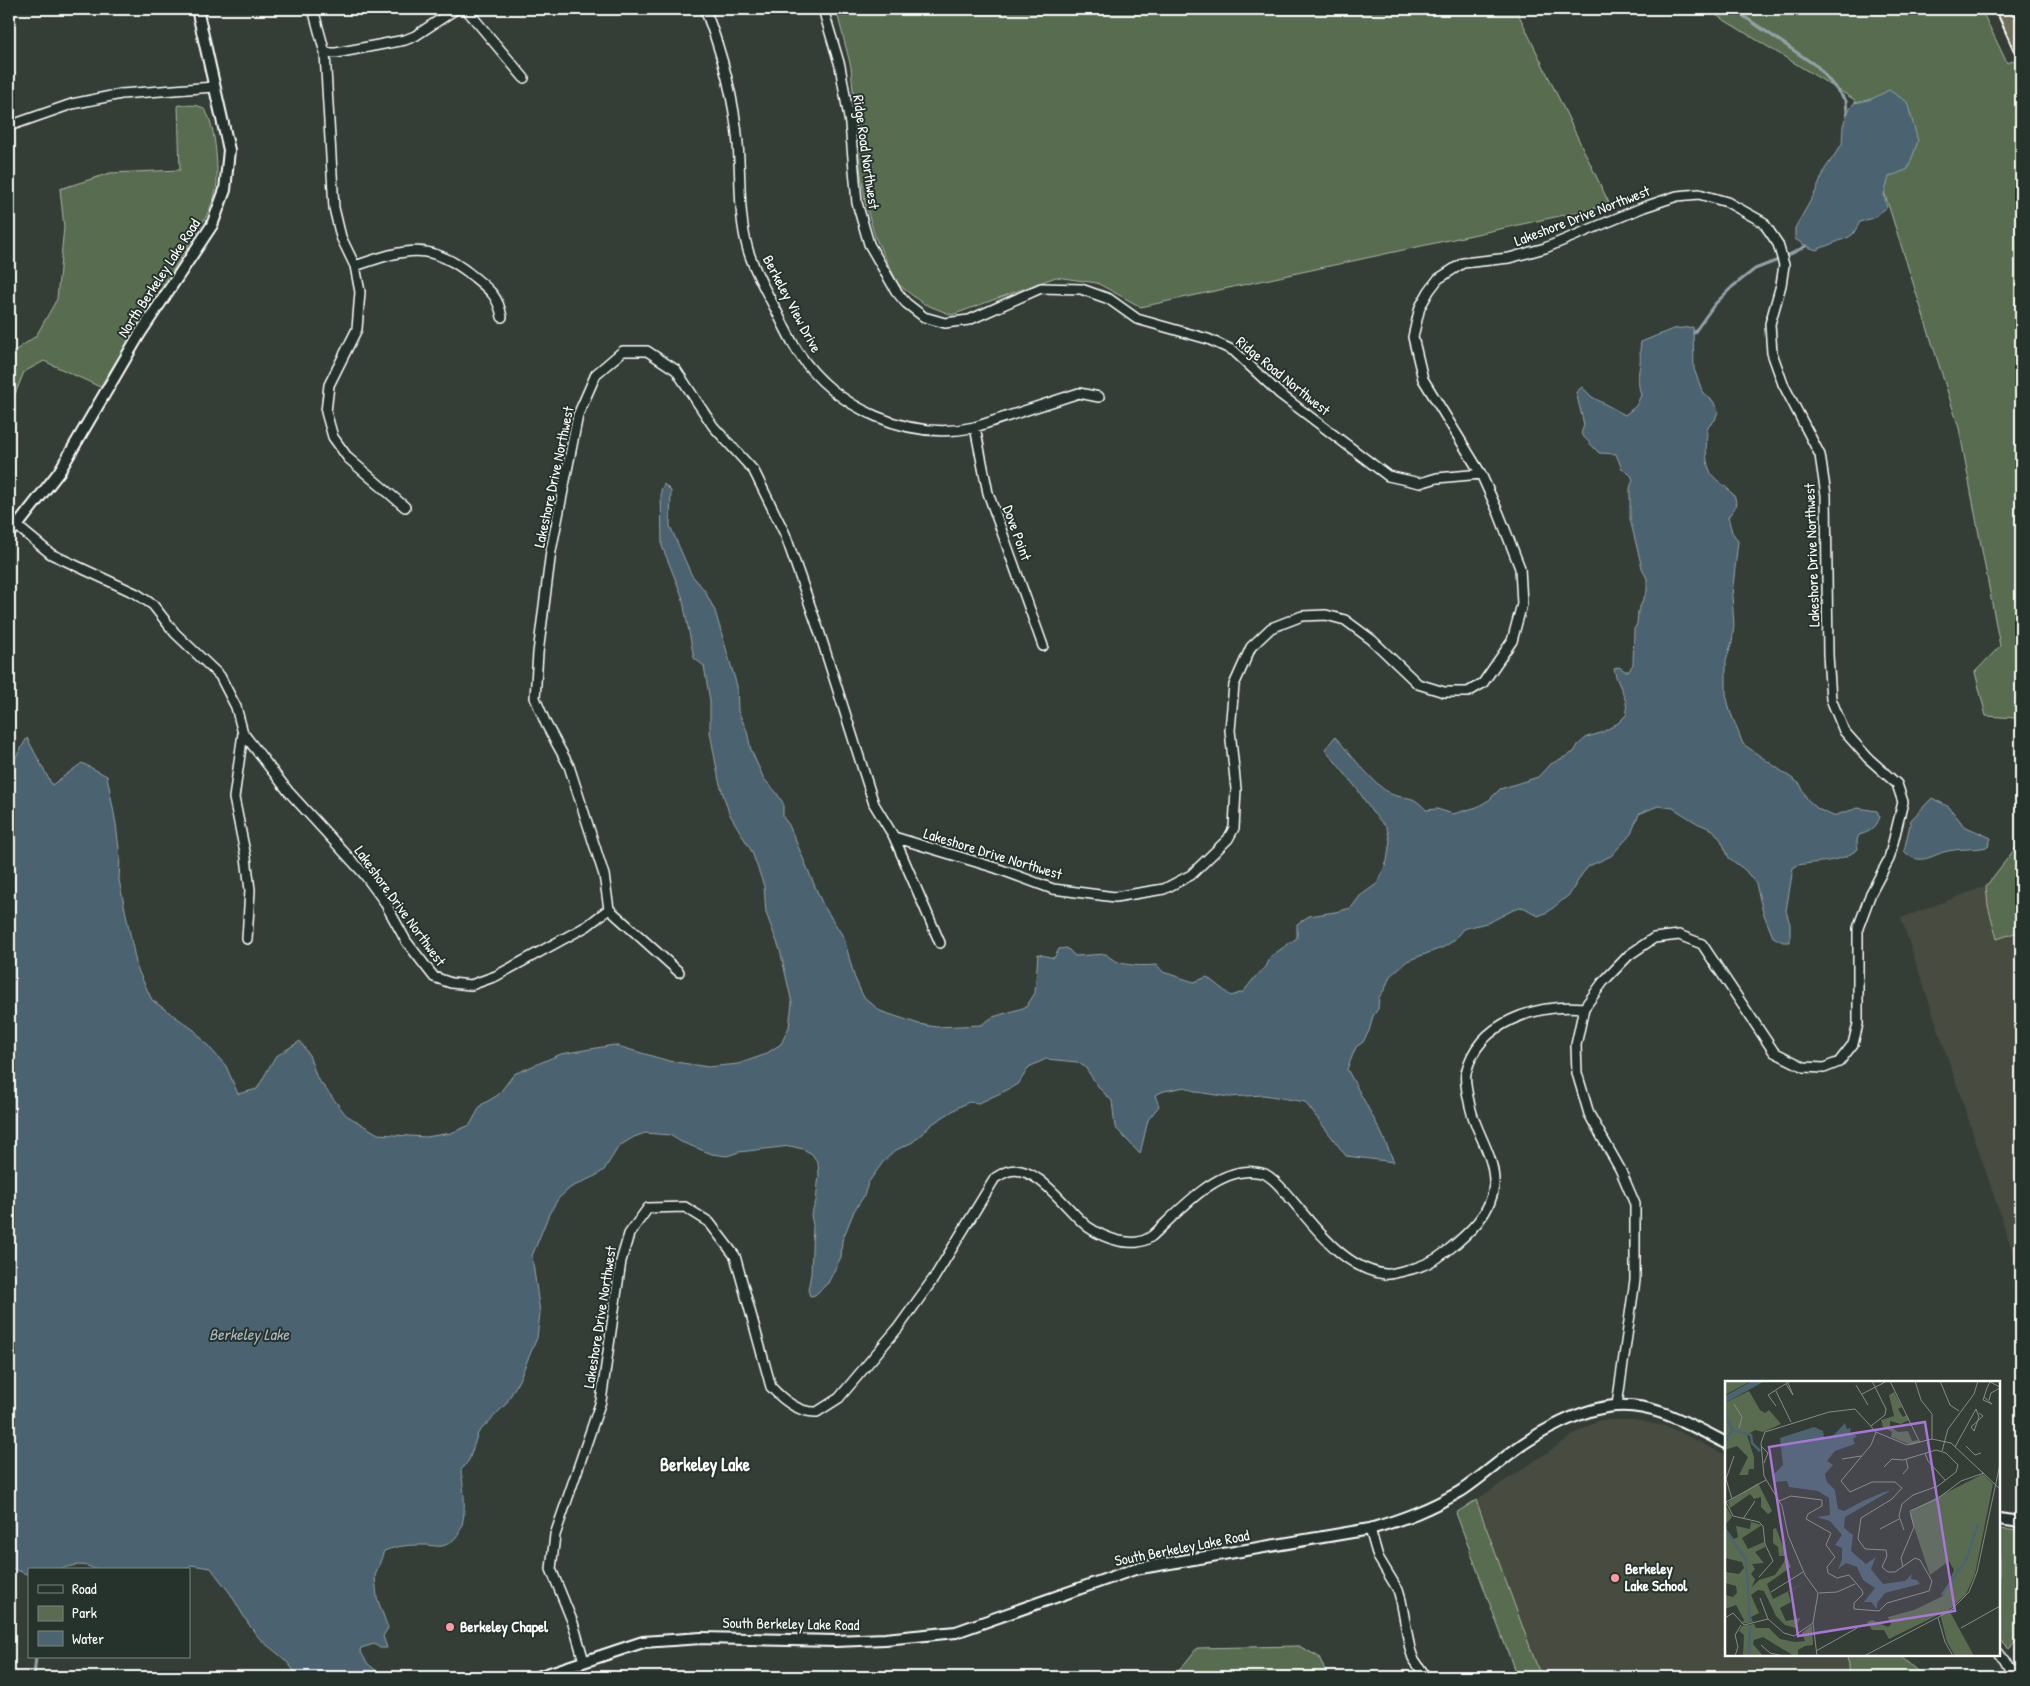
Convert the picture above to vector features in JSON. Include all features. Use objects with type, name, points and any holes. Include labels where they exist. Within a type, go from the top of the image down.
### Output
[{"type":"highway","points":[[2004,9],[2021,47]]},
{"type":"street","name":"North Berkeley Lake Road","points":[[13,529],[59,472],[139,335],[212,225],[225,190],[229,150],[197,9]]},
{"type":"street","points":[[313,9],[325,53],[334,199],[341,237],[355,266],[360,292],[357,330],[329,385],[326,412],[333,438],[348,458],[405,507]]},
{"type":"street","points":[[325,53],[336,54],[405,40],[415,36],[456,9]]},
{"type":"street","points":[[466,9],[524,78]]},
{"type":"street","name":"Berkeley View Drive","points":[[705,9],[720,49],[732,96],[736,121],[742,212],[748,250],[765,290],[798,351],[816,374],[858,408],[888,421],[935,431],[975,427],[1079,393],[1099,397]]},
{"type":"street","name":"Ridge Road Northwest","points":[[823,9],[840,66],[850,124],[857,203],[869,244],[901,297],[924,317],[945,323],[968,320],[1041,288],[1081,289],[1109,299],[1137,319],[1208,339],[1234,350],[1280,394],[1388,476],[1420,482],[1445,477],[1482,474]]},
{"type":"street","points":[[9,126],[72,104],[121,94],[214,87]]},
{"type":"street","name":"Lakeshore Drive Northwest","points":[[13,529],[52,554],[137,594],[153,604],[175,634],[220,676],[236,707],[243,733],[288,791],[364,874],[384,901],[406,941],[434,977],[451,983],[471,985],[496,976],[586,926],[609,909],[604,876],[569,766],[546,724],[535,698],[538,653],[551,551],[578,416],[596,374],[623,351],[647,351],[676,370],[713,426],[754,471],[785,534],[819,631],[874,804],[894,837],[996,868],[1053,889],[1115,897],[1164,889],[1191,875],[1223,844],[1234,828],[1236,789],[1230,730],[1234,685],[1251,647],[1271,628],[1302,616],[1326,615],[1345,620],[1372,640],[1418,684],[1444,692],[1468,692],[1483,684],[1512,641],[1522,604],[1520,568],[1482,474],[1423,379],[1413,337],[1420,307],[1438,278],[1463,263],[1509,258],[1545,248],[1644,207],[1677,196],[1699,194],[1727,202],[1763,222],[1778,244],[1784,265],[1781,285],[1770,324],[1772,353],[1782,384],[1820,455],[1826,495],[1828,655],[1831,699],[1844,731],[1868,758],[1897,784],[1903,802],[1889,859],[1871,893],[1858,928],[1858,1024],[1853,1044],[1839,1062],[1824,1068],[1804,1067],[1774,1052],[1702,944],[1679,934],[1654,938],[1629,955],[1602,982],[1584,1008],[1562,1006],[1529,1012],[1495,1027],[1476,1048],[1465,1074],[1470,1107],[1493,1164],[1494,1186],[1487,1211],[1446,1252],[1417,1268],[1386,1274],[1360,1267],[1341,1254],[1278,1184],[1265,1174],[1243,1172],[1227,1176],[1207,1188],[1143,1242],[1129,1243],[1104,1238],[1087,1226],[1037,1178],[1019,1171],[1009,1171],[995,1178],[934,1278],[898,1328],[838,1398],[818,1412],[802,1410],[782,1398],[771,1387],[736,1256],[709,1222],[685,1207],[648,1208],[628,1234],[621,1261],[600,1401],[555,1535],[551,1568],[573,1623],[584,1661]]},
{"type":"street","points":[[355,266],[384,256],[416,250],[446,258],[465,270],[492,292],[499,302],[502,317]]},
{"type":"street","name":"Dove Point","points":[[975,427],[988,493],[1043,646]]},
{"type":"street","points":[[243,733],[234,798],[246,857],[250,890],[247,939]]},
{"type":"street","points":[[894,837],[940,943]]},
{"type":"street","points":[[609,909],[680,972]]},
{"type":"street","points":[[1584,1008],[1576,1045],[1577,1073],[1589,1114],[1620,1170],[1635,1204],[1636,1280],[1617,1406]]},
{"type":"street","name":"South Berkeley Lake Road","points":[[538,1677],[643,1642],[701,1638],[855,1640],[956,1632],[1135,1569],[1370,1529],[1406,1519],[1433,1507],[1482,1476],[1521,1446],[1573,1416],[1593,1409],[1617,1406],[1658,1412],[1680,1419],[1725,1442]]},
{"type":"street","points":[[2000,1519],[2021,1522]]},
{"type":"street","points":[[1370,1529],[1378,1557],[1398,1590],[1410,1649],[1426,1677]]},
{"type":"street","points":[[2000,1655],[2015,1677]]},
{"type":"shaded area","points":[[1986,886],[1988,906],[1997,939],[2021,931],[2021,1277],[1901,918]]},
{"type":"shaded area","name":"Berkeley Lake School","points":[[1600,1420],[1635,1420],[1669,1427],[1725,1455],[1725,1656],[1847,1656],[1849,1677],[1541,1677],[1476,1500],[1581,1430]]},
{"type":"green space","points":[[836,9],[1516,9],[1610,205],[1141,307],[1097,283],[1056,277],[952,315],[922,303],[898,284],[875,237],[865,202],[859,160],[851,67]]},
{"type":"green space","points":[[1706,9],[1981,9],[2007,63],[2021,58],[2021,715],[2015,718],[1986,716],[1975,672],[2000,646],[1959,428],[1855,100]]},
{"type":"green space","points":[[178,105],[201,107],[206,112],[213,132],[217,159],[217,182],[214,197],[205,219],[100,387],[44,361],[24,372],[9,409],[9,355],[36,336],[57,299],[64,227],[60,189],[110,173],[180,170]]},
{"type":"green space","points":[[2021,841],[2021,931],[1997,939],[1988,906],[1986,886]]},
{"type":"green space","points":[[1476,1500],[1541,1677],[1517,1677],[1456,1513]]},
{"type":"green space","points":[[2000,1529],[2021,1531],[2021,1637],[2009,1649],[2000,1640]]},
{"type":"green space","points":[[1299,1646],[1319,1657],[1328,1677],[1174,1677],[1197,1648]]},
{"type":"green space","points":[[1847,1656],[1900,1656],[1924,1677],[1849,1677]]},
{"type":"water","points":[[1889,90],[1907,102],[1918,141],[1908,169],[1889,177],[1884,195],[1887,207],[1875,217],[1860,222],[1853,234],[1816,250],[1806,246],[1795,239],[1795,228],[1816,191],[1825,169],[1842,144],[1843,126],[1847,113],[1854,103],[1865,101]]},
{"type":"water","name":"Berkeley Lake","points":[[1693,327],[1694,369],[1703,393],[1713,401],[1718,411],[1715,420],[1707,428],[1706,455],[1708,466],[1712,475],[1731,492],[1736,501],[1728,517],[1732,532],[1738,541],[1732,595],[1734,626],[1732,642],[1726,660],[1726,694],[1730,711],[1743,744],[1800,784],[1807,799],[1818,809],[1833,816],[1858,808],[1877,811],[1880,817],[1872,829],[1859,835],[1857,840],[1858,849],[1851,854],[1830,861],[1798,865],[1793,868],[1786,911],[1790,924],[1790,942],[1783,942],[1773,937],[1763,912],[1756,884],[1745,870],[1729,858],[1721,840],[1713,830],[1697,823],[1673,808],[1658,806],[1639,814],[1631,834],[1611,856],[1589,866],[1570,894],[1548,912],[1538,916],[1525,908],[1519,907],[1490,922],[1463,929],[1453,941],[1444,947],[1407,961],[1390,976],[1385,989],[1379,997],[1378,1009],[1373,1016],[1369,1031],[1363,1042],[1356,1047],[1347,1069],[1381,1132],[1394,1162],[1346,1156],[1305,1102],[1264,1095],[1229,1097],[1197,1092],[1185,1087],[1164,1091],[1155,1095],[1159,1106],[1148,1120],[1140,1154],[1115,1127],[1112,1101],[1100,1089],[1085,1067],[1077,1062],[1046,1059],[1029,1067],[1019,1083],[1007,1090],[979,1103],[969,1102],[932,1124],[913,1142],[896,1150],[883,1162],[868,1183],[864,1196],[854,1211],[842,1241],[841,1257],[828,1283],[815,1295],[810,1296],[808,1290],[811,1274],[813,1225],[811,1215],[816,1201],[819,1175],[818,1163],[812,1154],[803,1149],[790,1146],[739,1152],[727,1156],[712,1154],[681,1142],[670,1135],[645,1133],[634,1137],[619,1146],[604,1170],[570,1188],[558,1199],[549,1214],[532,1256],[540,1313],[537,1338],[519,1380],[506,1404],[478,1433],[469,1460],[461,1470],[464,1490],[464,1514],[458,1534],[452,1542],[442,1546],[405,1546],[384,1551],[375,1576],[377,1598],[388,1628],[383,1636],[387,1648],[380,1648],[374,1644],[361,1648],[360,1651],[368,1664],[377,1671],[377,1677],[297,1677],[288,1663],[255,1633],[230,1593],[211,1568],[191,1565],[187,1568],[93,1568],[80,1565],[64,1568],[28,1568],[28,1575],[9,1567],[9,769],[27,738],[52,785],[82,763],[107,776],[120,857],[119,880],[137,968],[152,1000],[194,1030],[226,1066],[238,1094],[257,1089],[275,1057],[300,1041],[309,1055],[317,1078],[346,1115],[378,1134],[426,1137],[451,1133],[470,1125],[481,1105],[498,1095],[514,1074],[561,1054],[614,1045],[669,1061],[708,1067],[738,1064],[764,1055],[781,1044],[789,1027],[792,1003],[780,950],[766,913],[764,886],[752,852],[729,813],[719,781],[710,732],[710,701],[704,666],[694,658],[682,596],[662,546],[661,490],[664,484],[671,491],[670,526],[691,574],[705,591],[715,611],[737,686],[738,711],[747,731],[751,750],[764,779],[783,803],[783,817],[789,825],[822,903],[844,938],[854,976],[863,996],[880,1011],[919,1024],[936,1027],[981,1025],[993,1017],[1026,1007],[1035,993],[1038,954],[1054,958],[1059,949],[1067,948],[1075,956],[1106,954],[1123,963],[1157,965],[1163,972],[1194,982],[1207,977],[1231,996],[1243,992],[1266,967],[1271,956],[1297,938],[1297,924],[1309,916],[1351,908],[1360,896],[1378,883],[1387,861],[1390,841],[1387,828],[1372,812],[1358,790],[1325,749],[1335,737],[1369,775],[1389,793],[1412,799],[1421,804],[1426,810],[1437,809],[1453,814],[1477,807],[1489,800],[1500,789],[1538,777],[1549,765],[1574,752],[1578,745],[1587,737],[1601,733],[1618,723],[1627,714],[1626,701],[1614,669],[1619,667],[1629,671],[1633,664],[1634,629],[1637,624],[1638,611],[1647,591],[1647,579],[1642,568],[1630,519],[1630,488],[1633,480],[1631,475],[1622,469],[1616,454],[1599,453],[1581,434],[1584,425],[1576,392],[1582,387],[1592,397],[1625,415],[1636,406],[1641,395],[1638,379],[1641,342],[1673,329]]},
{"type":"water","points":[[1932,798],[1949,807],[1964,826],[1991,838],[1988,847],[1953,850],[1926,859],[1916,859],[1904,851],[1911,820]]},
{"type":"waterway","points":[[1733,9],[1818,67],[1846,101],[1847,113]]},
{"type":"waterway","points":[[1694,333],[1714,305],[1732,287],[1755,269],[1781,259],[1806,246]]},
{"type":"waterway","points":[[34,1677],[36,1658]]},
{"type":"place","name":"Berkeley Lake School","points":[[1615,1578]]},
{"type":"place","name":"Berkeley Chapel","points":[[450,1627]]},
{"type":"district","name":"Berkeley Lake","points":[[705,1465]]}]
